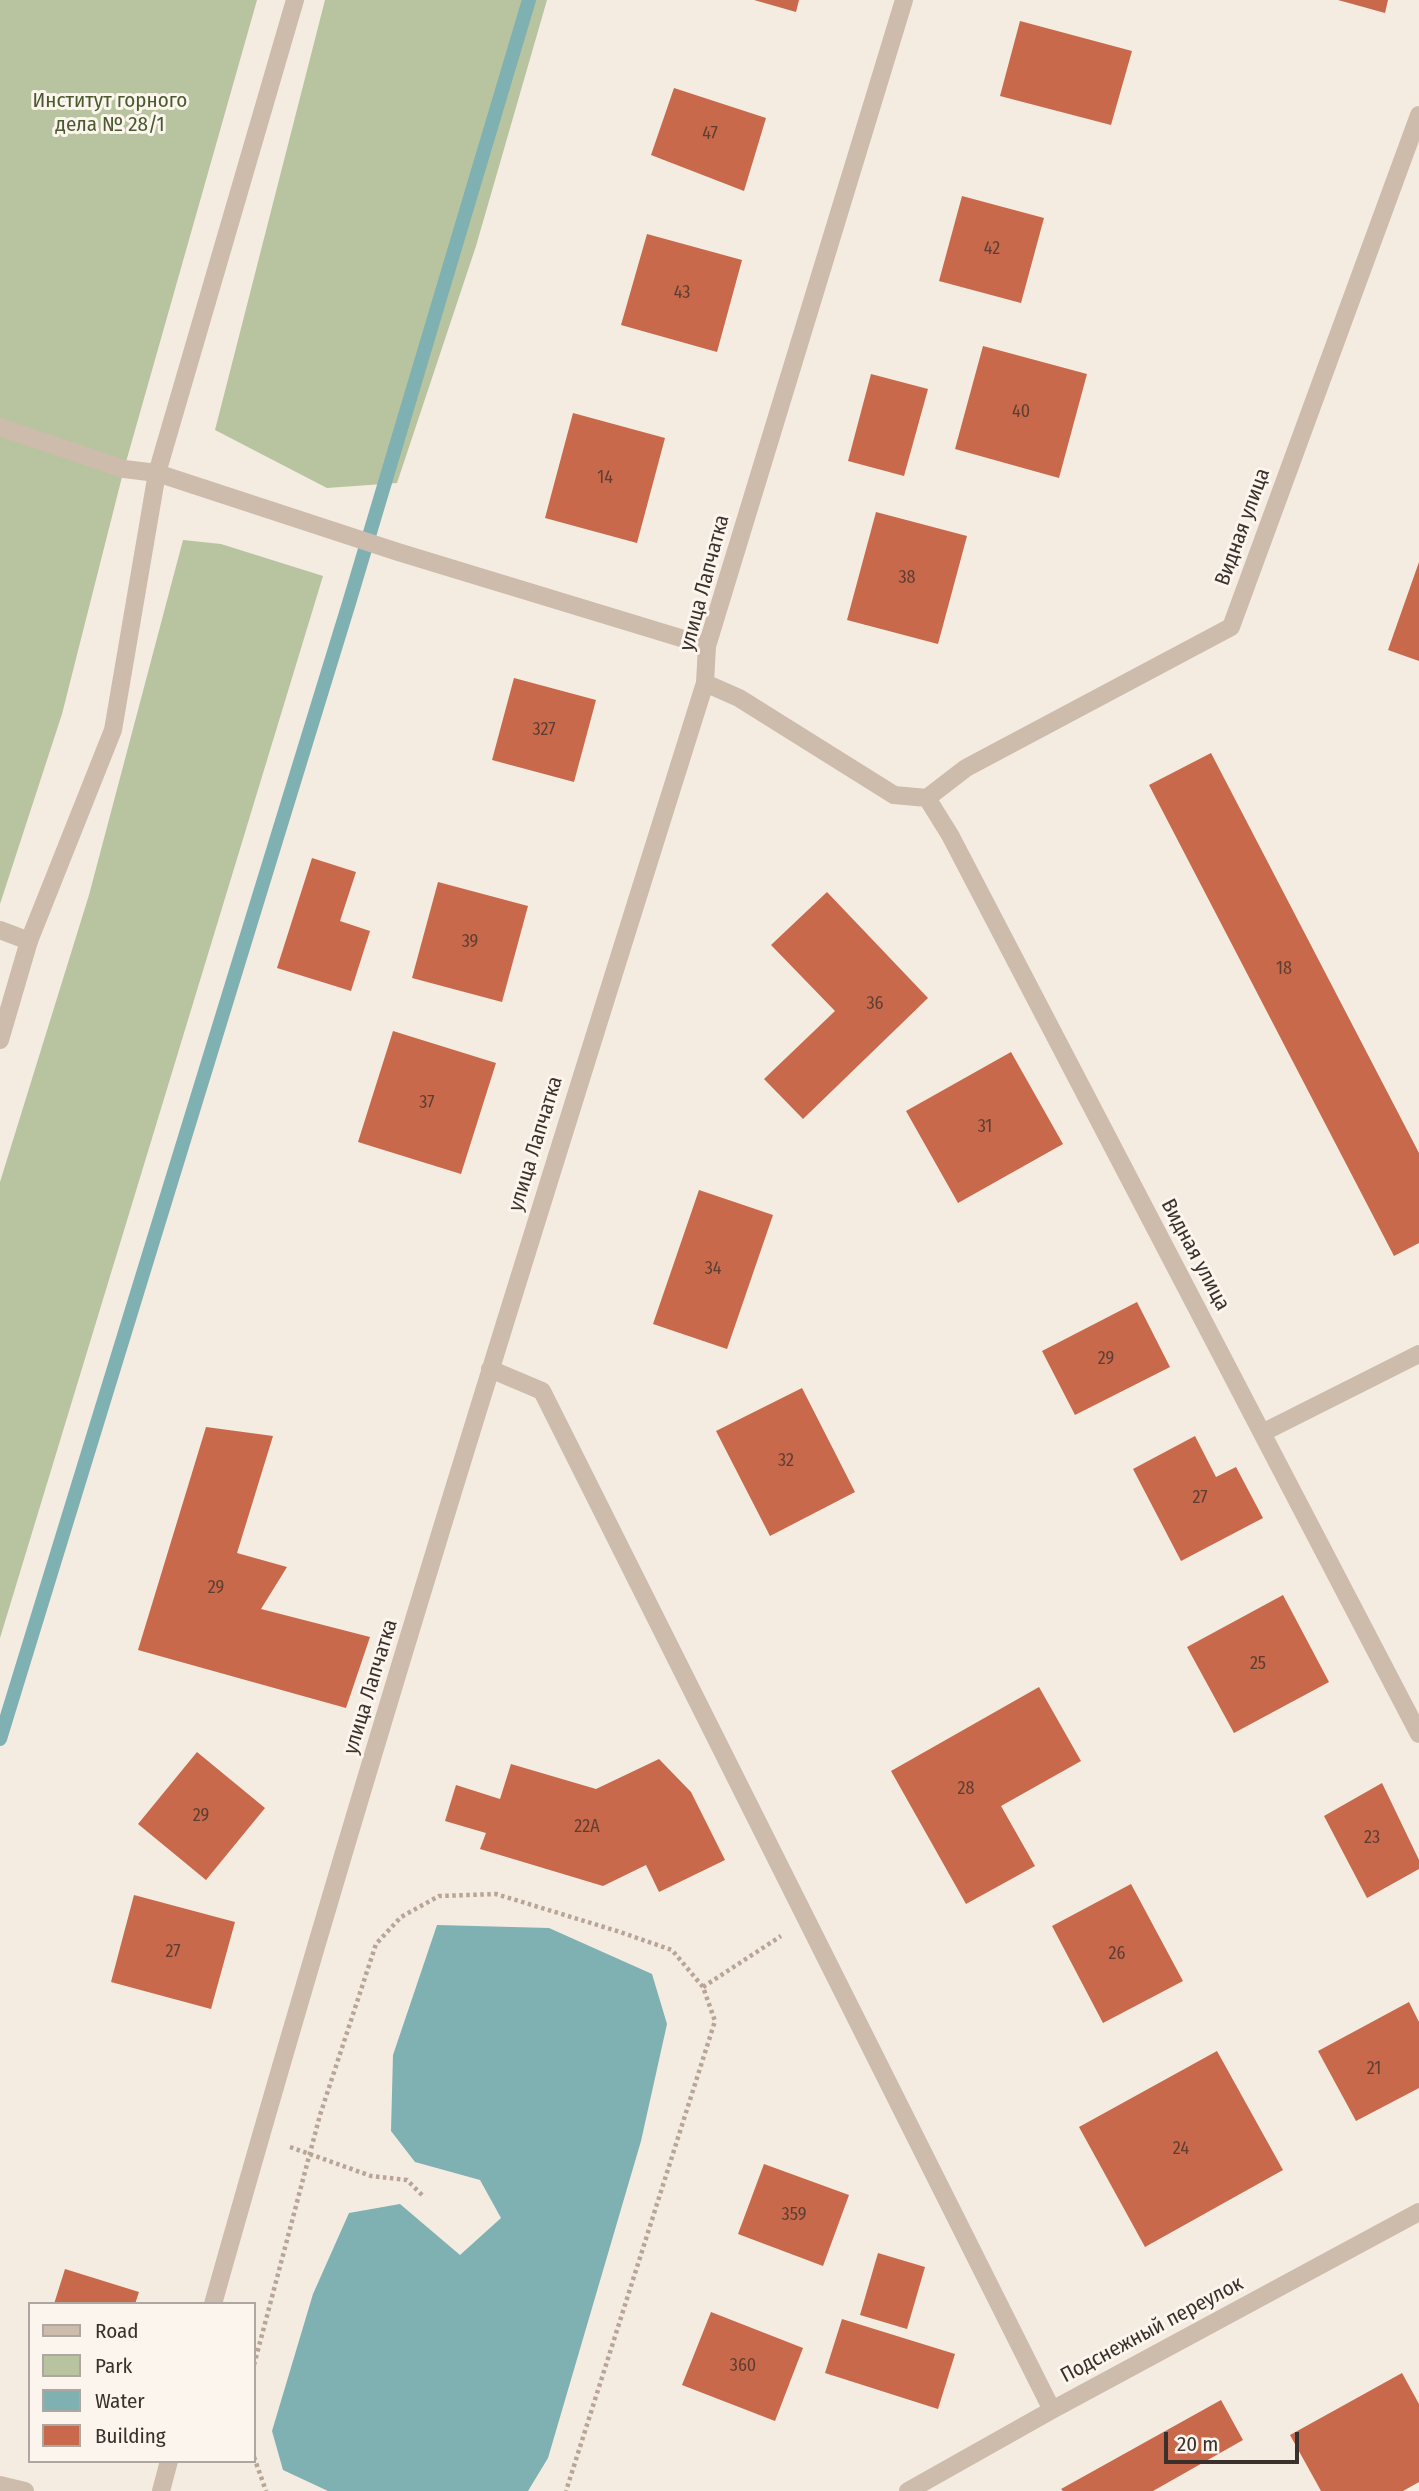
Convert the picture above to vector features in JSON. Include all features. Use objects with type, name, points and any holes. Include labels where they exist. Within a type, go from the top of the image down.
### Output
[{"type":"street","points":[[0,1040],[29,941],[113,730],[157,472],[295,0]]},
{"type":"street","name":"улица Лапчатка","points":[[214,2302],[490,1369],[705,683],[707,646],[904,0]]},
{"type":"street","name":"Видная улица","points":[[1419,115],[1231,627],[966,768],[927,798],[956,847],[1419,1734]]},
{"type":"street","points":[[0,427],[124,469],[157,472],[398,552],[707,646]]},
{"type":"street","points":[[705,683],[739,698],[894,795],[927,798]]},
{"type":"street","points":[[0,930],[29,941]]},
{"type":"street","points":[[1262,1433],[1419,1354]]},
{"type":"street","points":[[490,1369],[542,1391],[1052,2410]]},
{"type":"street","name":"Подснежный переулок","points":[[908,2491],[1419,2212]]},
{"type":"street","points":[[161,2491],[168,2463]]},
{"type":"street","points":[[0,2485],[25,2491]]},
{"type":"path","points":[[256,2357],[320,2115],[376,1944],[401,1917],[439,1896],[496,1894],[671,1950],[703,1987],[715,2021],[566,2491]]},
{"type":"path","points":[[703,1987],[806,1919]]},
{"type":"path","points":[[261,2135],[370,2176],[407,2180],[424,2197]]},
{"type":"path","points":[[256,2463],[266,2491]]},
{"type":"green space","name":"Институт горного дела № 28/1","points":[[0,0],[257,0],[124,469],[62,714],[0,904]]},
{"type":"green space","points":[[325,0],[547,0],[476,246],[397,483],[327,488],[215,430]]},
{"type":"green space","points":[[183,540],[221,544],[323,576],[0,1638],[0,1182],[89,895]]},
{"type":"water","points":[[437,1925],[549,1928],[652,1974],[667,2024],[641,2141],[548,2458],[528,2491],[328,2491],[283,2470],[272,2431],[313,2294],[349,2213],[400,2204],[460,2255],[501,2218],[480,2180],[415,2162],[391,2131],[393,2055]]},
{"type":"building","points":[[754,0],[799,0],[796,12]]},
{"type":"building","points":[[1338,0],[1388,0],[1385,13]]},
{"type":"building","points":[[1020,21],[1132,51],[1111,125],[1000,96]]},
{"type":"building","points":[[674,88],[766,118],[744,191],[651,155]]},
{"type":"building","points":[[962,196],[1044,218],[1021,303],[939,281]]},
{"type":"building","points":[[647,234],[742,260],[717,352],[621,325]]},
{"type":"building","points":[[983,346],[1087,374],[1059,478],[955,449]]},
{"type":"building","points":[[871,374],[928,389],[904,476],[848,461]]},
{"type":"building","points":[[573,413],[665,438],[637,543],[545,518]]},
{"type":"building","points":[[876,512],[967,536],[938,644],[847,620]]},
{"type":"building","points":[[1419,562],[1419,661],[1388,650]]},
{"type":"building","points":[[514,678],[596,700],[574,782],[492,760]]},
{"type":"building","points":[[1211,753],[1419,1153],[1419,1243],[1394,1256],[1149,785]]},
{"type":"building","points":[[312,858],[356,872],[340,921],[370,931],[351,991],[277,968]]},
{"type":"building","points":[[438,882],[528,906],[502,1002],[412,978]]},
{"type":"building","points":[[827,892],[928,998],[803,1119],[764,1079],[835,1011],[771,945]]},
{"type":"building","points":[[393,1031],[496,1063],[461,1174],[358,1142]]},
{"type":"building","points":[[1011,1052],[1063,1144],[958,1203],[906,1111]]},
{"type":"building","points":[[699,1190],[773,1215],[727,1349],[653,1324]]},
{"type":"building","points":[[1137,1302],[1170,1367],[1075,1415],[1042,1351]]},
{"type":"building","points":[[802,1388],[855,1492],[770,1536],[716,1431]]},
{"type":"building","points":[[206,1427],[273,1436],[237,1553],[287,1567],[261,1609],[370,1637],[346,1708],[138,1650]]},
{"type":"building","points":[[1195,1436],[1216,1477],[1236,1467],[1263,1518],[1181,1561],[1133,1469]]},
{"type":"building","points":[[1283,1595],[1329,1682],[1234,1733],[1187,1647]]},
{"type":"building","points":[[1039,1687],[1081,1761],[1001,1806],[1035,1866],[966,1904],[891,1771]]},
{"type":"building","points":[[197,1752],[265,1808],[206,1880],[138,1824]]},
{"type":"building","points":[[659,1759],[691,1792],[725,1860],[659,1892],[646,1865],[603,1886],[480,1849],[486,1833],[445,1821],[456,1785],[500,1799],[511,1764],[596,1789]]},
{"type":"building","points":[[1382,1783],[1419,1860],[1419,1869],[1367,1898],[1324,1816]]},
{"type":"building","points":[[1131,1884],[1183,1981],[1103,2023],[1052,1926]]},
{"type":"building","points":[[134,1895],[235,1922],[211,2009],[111,1982]]},
{"type":"building","points":[[1409,2002],[1419,2022],[1419,2088],[1356,2121],[1318,2051]]},
{"type":"building","points":[[1217,2051],[1283,2170],[1145,2247],[1079,2127]]},
{"type":"building","points":[[764,2164],[849,2195],[823,2266],[738,2234]]},
{"type":"building","points":[[878,2253],[925,2267],[907,2329],[860,2315]]},
{"type":"building","points":[[65,2269],[139,2292],[136,2302],[55,2302]]},
{"type":"building","points":[[711,2312],[803,2348],[775,2421],[682,2385]]},
{"type":"building","points":[[842,2319],[955,2354],[938,2409],[825,2373]]},
{"type":"building","points":[[1402,2373],[1419,2404],[1419,2482],[1403,2491],[1321,2491],[1290,2435]]},
{"type":"building","points":[[1221,2400],[1243,2440],[1153,2491],[1061,2489]]},
{"type":"waterway","points":[[0,1739],[349,603],[529,0]]}]
